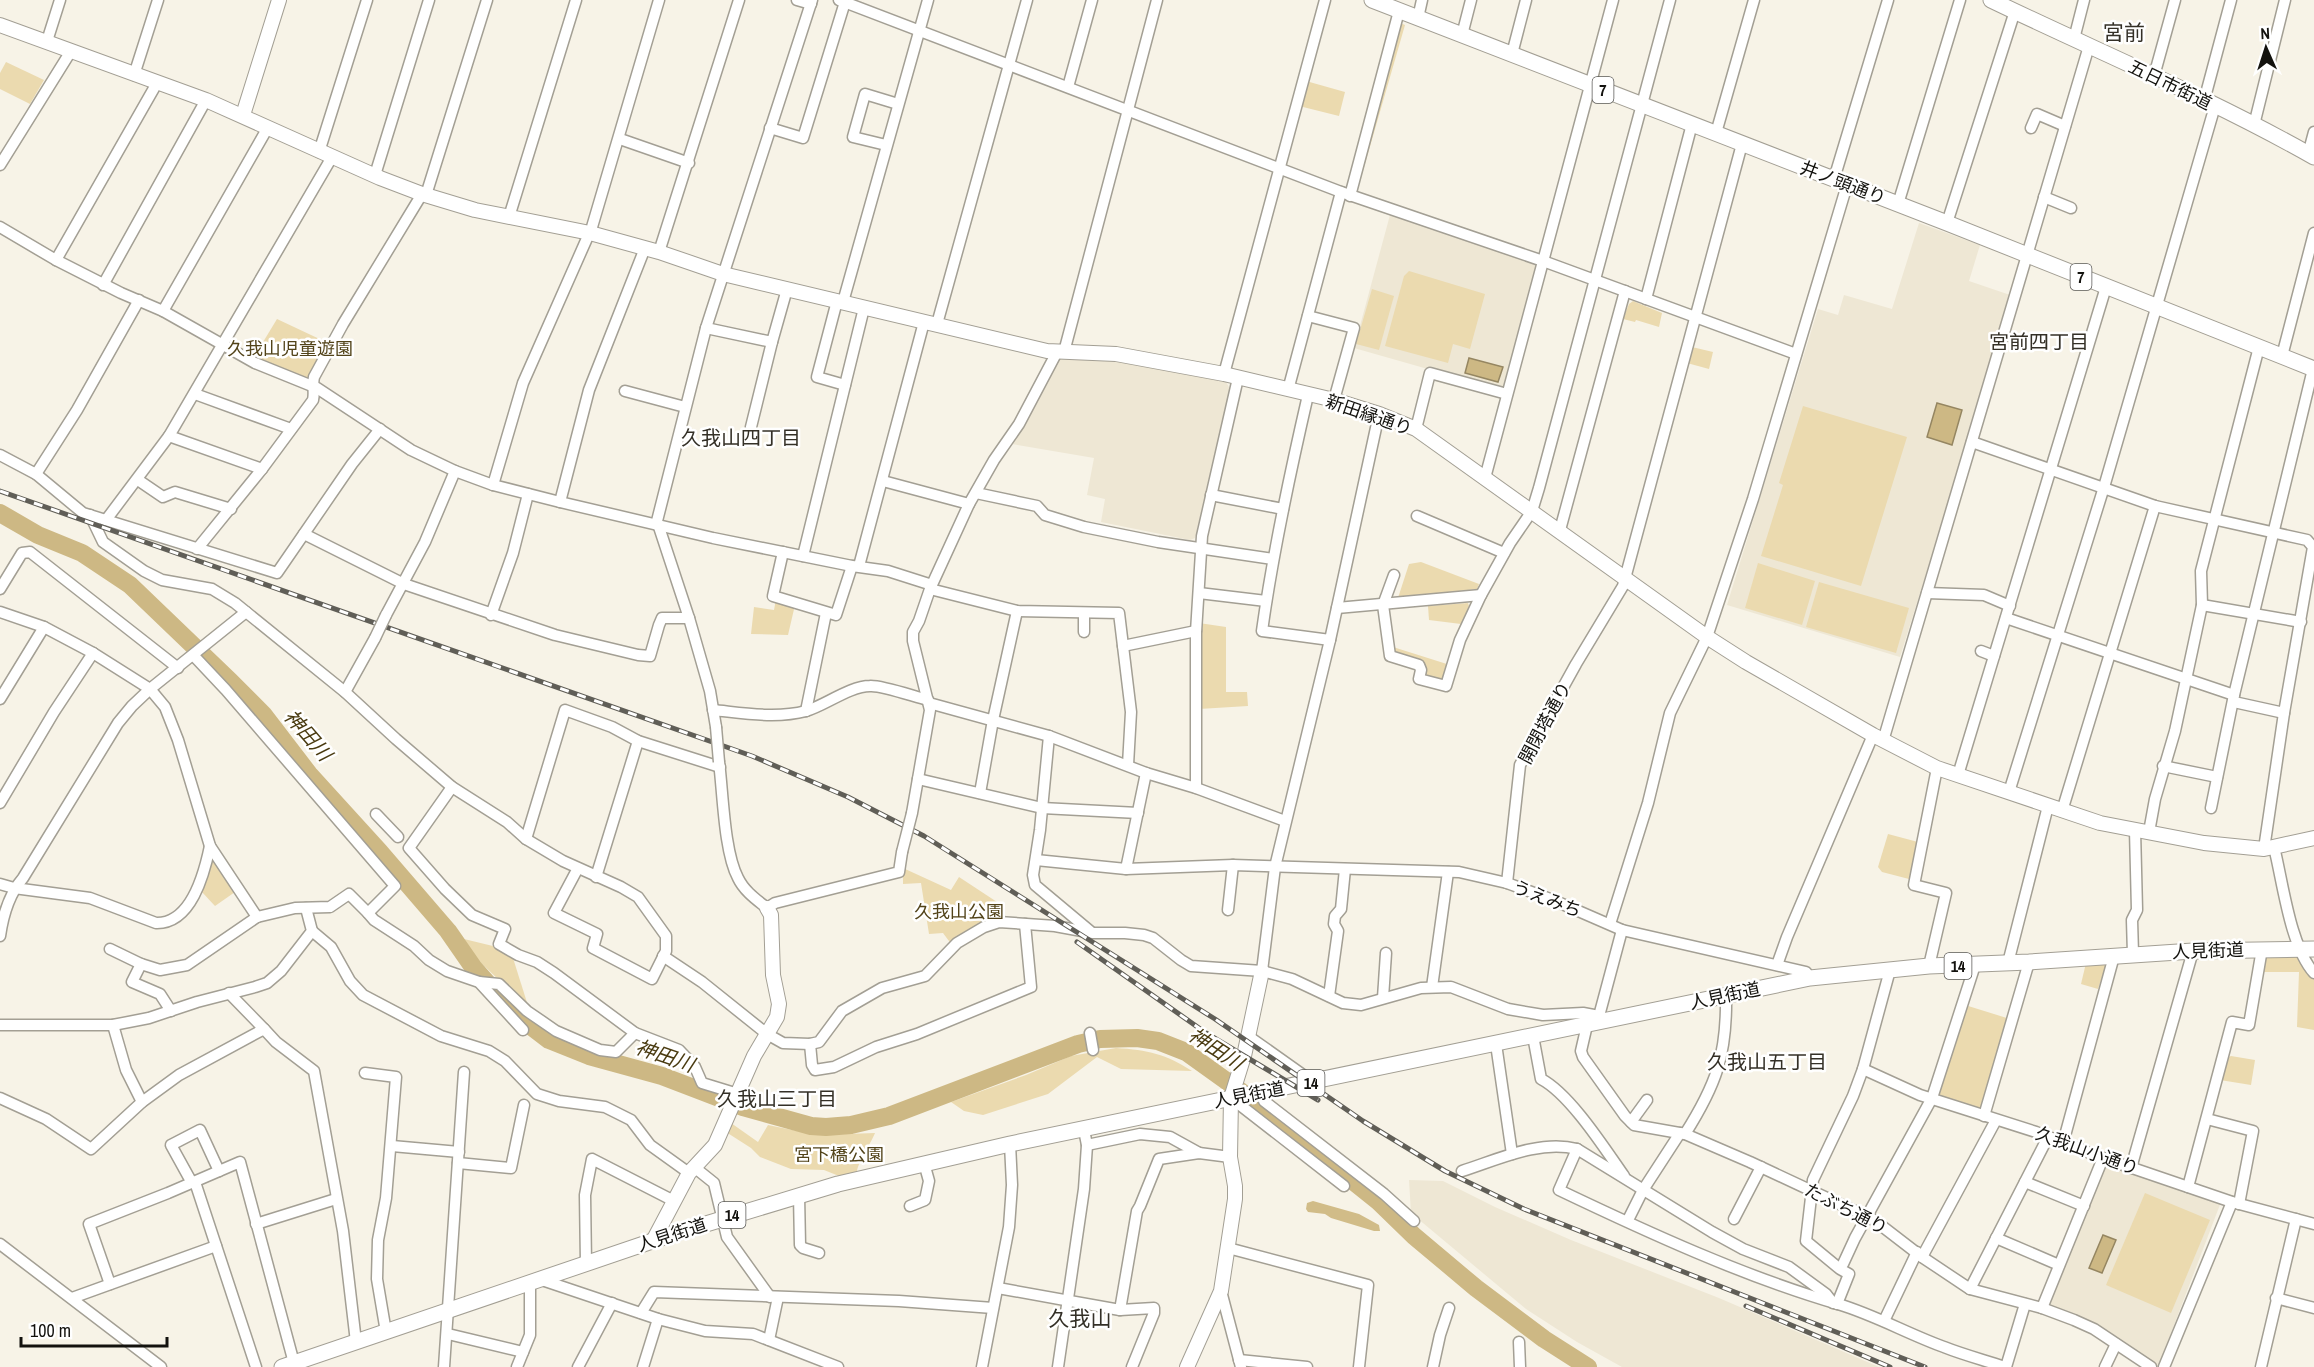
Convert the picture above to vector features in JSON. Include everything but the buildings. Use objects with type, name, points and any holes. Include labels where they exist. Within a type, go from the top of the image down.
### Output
[{"type":"main road","name":"井ノ頭通り","points":[[1372,0],[1947,223],[2314,369]]},
{"type":"main road","name":"五日市街道","points":[[1994,1],[2312,152]]},
{"type":"main road","name":"人見街道","points":[[288,1365],[653,1241],[799,1195],[1010,1144],[1085,1137],[1233,1096],[1257,1094],[1810,978],[1929,966],[2029,962],[2133,954],[2306,949]]},
{"type":"street","points":[[50,44],[48,38],[60,0]]},
{"type":"street","points":[[134,75],[158,0]]},
{"type":"street","points":[[243,115],[279,0]]},
{"type":"street","points":[[106,520],[138,480],[195,394],[325,154],[368,0]]},
{"type":"street","points":[[375,175],[429,0]]},
{"type":"street","points":[[198,549],[313,400],[314,377],[343,324],[424,195],[487,0]]},
{"type":"street","points":[[509,217],[576,0]]},
{"type":"street","points":[[493,485],[523,383],[590,233],[620,139],[659,0]]},
{"type":"street","points":[[659,252],[739,0]]},
{"type":"street","points":[[653,1241],[691,1170],[715,1145],[758,1048],[777,1017],[771,915],[737,878],[726,825],[713,710],[689,618],[657,521],[706,328],[811,2],[797,0]]},
{"type":"street","points":[[845,385],[817,377],[928,0]]},
{"type":"street","points":[[783,552],[773,596],[836,615],[883,481],[1010,64],[1027,0]]},
{"type":"street","points":[[1068,87],[1092,0]]},
{"type":"street","points":[[767,908],[775,903],[899,872],[930,710],[912,637],[931,587],[969,504],[1060,352],[1157,0]]},
{"type":"street","points":[[1224,374],[1325,0]]},
{"type":"street","points":[[1418,18],[1422,0]]},
{"type":"street","points":[[1462,35],[1471,0]]},
{"type":"street","points":[[1512,54],[1526,0]]},
{"type":"street","points":[[1485,478],[1613,0]]},
{"type":"street","points":[[1394,575],[1383,605],[1390,656],[1419,665],[1421,670],[1419,679],[1446,686],[1460,640],[1481,595],[1532,511],[1640,104],[1670,0]]},
{"type":"street","points":[[1716,134],[1754,0]]},
{"type":"street","points":[[1610,924],[1648,803],[1670,712],[1707,637],[1753,499],[1796,354],[1888,0]]},
{"type":"street","points":[[1898,204],[1960,0]]},
{"type":"street","points":[[2074,39],[2084,0]]},
{"type":"street","points":[[2154,76],[2175,0]]},
{"type":"street","points":[[2009,792],[2158,306],[2209,104],[2231,0]]},
{"type":"street","points":[[2254,125],[2285,0]]},
{"type":"street","points":[[770,128],[803,138],[842,1],[1345,194],[1543,261],[1796,354]]},
{"type":"street","points":[[1288,390],[1400,11]]},
{"type":"street","points":[[1947,223],[2015,11]]},
{"type":"street","name":"新田縁通り","points":[[0,25],[206,100],[375,175],[424,195],[475,210],[590,233],[723,273],[864,308],[1060,352],[1116,354],[1224,374],[1334,400],[1379,414],[1416,429],[1707,637],[1746,662],[1878,738],[1937,768],[2100,823],[2204,843],[2269,848],[2314,838]]},
{"type":"street","points":[[1777,965],[1787,937],[1878,738],[1972,442],[2089,46]]},
{"type":"street","points":[[0,165],[71,51]]},
{"type":"street","points":[[56,260],[157,83]]},
{"type":"street","points":[[886,146],[853,137],[865,94],[898,104]]},
{"type":"street","points":[[103,285],[206,100]]},
{"type":"street","points":[[2031,129],[2037,114],[2065,126]]},
{"type":"street","points":[[1646,298],[1692,124]]},
{"type":"street","points":[[163,310],[267,129]]},
{"type":"street","points":[[2312,152],[2314,132]]},
{"type":"street","points":[[620,139],[689,163]]},
{"type":"street","name":"開閉塔通り","points":[[1507,883],[1520,765],[1576,664],[1623,586],[1742,144]]},
{"type":"street","points":[[2044,197],[2071,208]]},
{"type":"street","points":[[0,227],[103,285],[163,310],[255,363],[312,386],[411,450],[455,471],[493,485],[658,525],[783,552],[888,571],[931,587],[1017,611],[1119,613],[1131,712],[1128,765]]},
{"type":"street","points":[[2282,356],[2314,233]]},
{"type":"street","points":[[560,502],[589,390],[645,248]]},
{"type":"street","points":[[1958,775],[2106,287]]},
{"type":"street","points":[[751,427],[787,289]]},
{"type":"street","points":[[1560,530],[1625,291]]},
{"type":"street","points":[[36,474],[77,410],[139,300]]},
{"type":"street","points":[[803,556],[864,308]]},
{"type":"street","points":[[1308,316],[1354,328],[1334,400]]},
{"type":"street","points":[[706,328],[772,342]]},
{"type":"street","points":[[2133,954],[2132,920],[2137,910],[2142,831],[2175,731],[2202,605],[2201,571],[2259,346]]},
{"type":"street","points":[[2211,808],[2254,613],[2314,369]]},
{"type":"street","points":[[1416,429],[1430,373],[1507,394]]},
{"type":"street","points":[[1196,788],[1196,631],[1201,548],[1238,378]]},
{"type":"street","points":[[625,391],[685,407]]},
{"type":"street","points":[[195,394],[291,429]]},
{"type":"street","points":[[1308,395],[1282,509],[1262,631],[1330,640]]},
{"type":"street","points":[[1187,1367],[1221,1290],[1235,1186],[1230,1157],[1235,1078],[1248,1036],[1262,970],[1275,867],[1330,640],[1379,414]]},
{"type":"street","points":[[0,455],[36,474],[83,513],[277,573],[380,429]]},
{"type":"street","points":[[169,436],[262,469]]},
{"type":"street","points":[[1972,442],[2155,506],[2307,540],[2314,548],[2284,713],[2269,848],[2306,949],[2307,965],[2314,973]]},
{"type":"street","points":[[345,692],[404,584],[455,471]]},
{"type":"street","points":[[138,480],[163,497],[175,492],[231,509]]},
{"type":"street","points":[[883,481],[969,504]]},
{"type":"street","points":[[976,493],[1037,506],[1045,515],[1084,527],[1273,559]]},
{"type":"street","points":[[491,615],[513,553],[528,494]]},
{"type":"street","points":[[1211,495],[1282,509]]},
{"type":"street","points":[[2008,963],[2055,808],[2109,652],[2155,506]]},
{"type":"street","points":[[90,515],[104,542],[144,571],[162,580],[212,589],[235,603],[345,692],[452,787],[507,822],[526,839],[578,868],[638,897],[666,936],[666,951],[652,979],[592,948],[597,934],[554,913],[578,868]]},
{"type":"street","points":[[1417,516],[1504,554]]},
{"type":"street","points":[[304,534],[404,584],[491,615],[555,635],[651,656],[658,625],[662,618],[689,618]]},
{"type":"street","points":[[0,590],[22,553],[30,552],[178,668]]},
{"type":"street","points":[[1926,592],[1984,595],[2010,606]]},
{"type":"street","points":[[1199,593],[1266,601]]},
{"type":"street","points":[[1337,608],[1481,595]]},
{"type":"street","points":[[2202,605],[2301,622]]},
{"type":"street","points":[[980,793],[993,720],[1017,611]]},
{"type":"street","points":[[0,612],[44,627],[93,653],[150,689],[165,707],[178,740],[210,846],[257,917]]},
{"type":"street","points":[[0,936],[14,888],[23,878],[118,723],[150,689],[246,612]]},
{"type":"street","points":[[806,711],[826,613]]},
{"type":"street","points":[[1083,632],[1084,613]]},
{"type":"street","points":[[2006,618],[2185,678],[2234,699],[2284,713]]},
{"type":"street","points":[[0,699],[44,627]]},
{"type":"street","points":[[1123,646],[1196,631]]},
{"type":"street","points":[[1981,651],[1994,656]]},
{"type":"street","points":[[198,652],[226,690],[395,886],[368,913]]},
{"type":"street","points":[[0,803],[54,712],[93,653]]},
{"type":"street","points":[[713,710],[757,715],[783,715],[806,711],[842,694],[870,686],[1049,736],[1146,773],[1196,788],[1285,821]]},
{"type":"street","points":[[526,839],[565,710],[612,727],[638,741],[720,765]]},
{"type":"street","points":[[1049,736],[1033,874],[1035,885],[1093,933]]},
{"type":"street","points":[[596,877],[638,741]]},
{"type":"street","points":[[2163,766],[2217,777]]},
{"type":"street","points":[[1929,966],[1946,893],[1914,885],[1937,768]]},
{"type":"street","points":[[1126,869],[1146,773]]},
{"type":"street","points":[[918,779],[1042,808],[1138,813]]},
{"type":"street","points":[[452,787],[409,848],[445,890],[472,915],[505,929],[499,944],[554,973],[635,1033],[679,1050],[695,1067],[702,1083],[736,1099]]},
{"type":"street","points":[[376,814],[398,837]]},
{"type":"street","points":[[0,884],[14,888],[90,898],[156,923],[166,924],[181,914],[196,891],[210,846]]},
{"type":"street","name":"うえみち","points":[[1036,860],[1126,869],[1233,865],[1473,874],[1507,883],[1553,900],[1622,930],[1806,972],[1810,978]]},
{"type":"street","points":[[1228,910],[1233,865]]},
{"type":"street","points":[[1329,996],[1338,930],[1334,924],[1335,916],[1341,909],[1345,869]]},
{"type":"street","points":[[1432,987],[1448,872]]},
{"type":"street","points":[[110,949],[141,964],[160,970],[187,965],[257,917],[295,908],[330,907],[349,894],[374,920],[414,946],[429,960],[447,971],[486,984],[499,984],[527,1011],[556,1031],[600,1050],[616,1052],[635,1033]]},
{"type":"street","points":[[306,908],[312,932],[331,947],[350,981],[363,995],[441,1035],[489,1051],[505,1061],[537,1094],[559,1101],[605,1107],[631,1120],[650,1145],[714,1183],[727,1237],[774,1297],[769,1341]]},
{"type":"street","points":[[663,956],[702,982],[767,1034],[783,1042],[810,1044],[819,1042],[842,1011],[882,988],[926,976],[957,944],[984,927],[999,922],[1055,926],[1093,933],[1125,933],[1154,938],[1181,960],[1200,968],[1262,970],[1292,979],[1353,1006],[1421,987],[1451,987],[1497,1006],[1516,1011],[1543,1015],[1583,1013],[1597,1021]]},
{"type":"street","points":[[810,1044],[812,1065],[815,1070],[834,1067],[876,1047],[987,1007],[1032,987],[1025,924]]},
{"type":"street","points":[[1622,930],[1597,1021],[1581,1051],[1582,1057],[1631,1122],[1647,1100]]},
{"type":"street","points":[[0,1025],[113,1025],[149,1018],[267,983],[281,971],[312,932]]},
{"type":"street","points":[[2188,1187],[2232,1022],[2249,1025],[2262,949]]},
{"type":"street","points":[[2131,1168],[2193,951]]},
{"type":"street","points":[[1383,998],[1386,953]]},
{"type":"street","points":[[2063,1143],[2114,956]]},
{"type":"street","points":[[1984,1116],[2029,962]]},
{"type":"street","points":[[141,964],[132,982],[160,994],[171,1011]]},
{"type":"street","points":[[1843,1264],[1932,1098],[1975,965]]},
{"type":"street","points":[[1835,1303],[1849,1274],[1806,1240],[1811,1191],[1813,1180],[1863,1070],[1890,970]]},
{"type":"street","points":[[486,984],[523,1030]]},
{"type":"street","points":[[229,993],[276,1042],[314,1071],[343,1231],[356,1342]]},
{"type":"street","points":[[1628,1220],[1642,1190],[1705,1103],[1717,1075],[1726,1022],[1726,996]]},
{"type":"street","points":[[113,1025],[126,1070],[142,1102]]},
{"type":"street","points":[[0,1098],[46,1119],[91,1149],[142,1102],[179,1075],[264,1029]]},
{"type":"street","points":[[1089,1033],[1093,1050]]},
{"type":"street","points":[[1248,1036],[1313,1082]]},
{"type":"street","points":[[1533,1036],[1541,1079],[1553,1085],[1626,1179]]},
{"type":"street","points":[[1496,1044],[1512,1154]]},
{"type":"street","name":"久我山小通り","points":[[1863,1070],[1920,1095],[2048,1137],[2131,1168],[2236,1203],[2314,1224]]},
{"type":"street","points":[[444,1367],[464,1072]]},
{"type":"street","points":[[365,1073],[396,1077],[392,1146],[378,1240],[377,1279],[386,1332]]},
{"type":"street","points":[[1257,1094],[1384,1194],[1414,1221]]},
{"type":"street","points":[[1233,1096],[1344,1186]]},
{"type":"street","points":[[392,1146],[511,1168],[524,1105]]},
{"type":"street","points":[[2164,1367],[2236,1203],[2253,1131],[2207,1119]]},
{"type":"street","points":[[1884,1322],[1996,1120]]},
{"type":"street","name":"たぶち通り","points":[[1631,1122],[1643,1128],[1683,1134],[1761,1167],[1874,1220],[1970,1289],[2042,1308],[2094,1329],[2151,1367]]},
{"type":"street","points":[[219,1171],[200,1130],[171,1145],[194,1183],[256,1367]]},
{"type":"street","points":[[1058,1367],[1084,1189],[1085,1137],[1140,1134],[1170,1137],[1198,1153]]},
{"type":"street","points":[[1970,1289],[2048,1137]]},
{"type":"street","points":[[982,1367],[1010,1227],[1012,1185],[1010,1144]]},
{"type":"street","points":[[1462,1172],[1512,1154],[1565,1146],[1577,1149],[1743,1249],[1789,1267],[1835,1303]]},
{"type":"street","points":[[1577,1149],[1559,1190],[1774,1283],[1835,1303],[1944,1347],[2005,1367],[2025,1304]]},
{"type":"street","points":[[1120,1310],[1137,1211],[1159,1159],[1198,1153],[1230,1157]]},
{"type":"street","points":[[2042,1308],[2103,1158]]},
{"type":"street","points":[[586,1264],[585,1195],[592,1159],[674,1201]]},
{"type":"street","points":[[110,1284],[89,1224],[194,1183],[240,1162],[288,1365]]},
{"type":"street","points":[[910,1206],[925,1200],[929,1181],[924,1163]]},
{"type":"street","points":[[1734,1219],[1761,1167]]},
{"type":"street","points":[[2025,1182],[2084,1206]]},
{"type":"street","points":[[799,1195],[800,1245],[819,1253]]},
{"type":"street","points":[[256,1224],[336,1199]]},
{"type":"street","points":[[2261,1367],[2296,1219]]},
{"type":"street","points":[[1996,1238],[2059,1265]]},
{"type":"street","points":[[0,1245],[161,1367]]},
{"type":"street","points":[[72,1298],[216,1246]]},
{"type":"street","points":[[1228,1248],[1368,1285],[1359,1367]]},
{"type":"street","points":[[517,1367],[530,1335],[536,1282],[705,1331],[745,1332],[819,1364],[838,1367]]},
{"type":"street","points":[[998,1288],[1120,1310],[1154,1308],[1132,1367]]},
{"type":"street","points":[[1221,1290],[1240,1363],[1307,1367]]},
{"type":"street","points":[[641,1313],[654,1292],[993,1308]]},
{"type":"street","points":[[2276,1298],[2314,1308]]},
{"type":"street","points":[[578,1367],[612,1303]]},
{"type":"street","points":[[1434,1367],[1440,1335],[1449,1308]]},
{"type":"street","points":[[643,1367],[658,1319]]},
{"type":"street","points":[[448,1334],[523,1352]]},
{"type":"street","points":[[1519,1342],[1520,1367]]},
{"type":"street","points":[[2105,1367],[2116,1344]]},
{"type":"shaded area","points":[[1390,215],[1539,265],[1505,391],[1354,348]]},
{"type":"shaded area","points":[[1919,223],[1980,245],[1969,281],[2013,296],[1900,657],[1727,605],[1818,309],[1838,315],[1844,295],[1892,309]]},
{"type":"shaded area","points":[[1060,357],[1112,359],[1225,380],[1230,389],[1195,538],[1190,540],[1101,522],[1105,499],[1087,495],[1094,458],[1012,444]]},
{"type":"shaded area","points":[[1469,358],[1503,367],[1498,382],[1465,373]]},
{"type":"shaded area","points":[[1937,403],[1962,410],[1952,445],[1927,437]]},
{"type":"shaded area","points":[[2104,1161],[2221,1202],[2158,1367],[2047,1305]]},
{"type":"shaded area","points":[[1409,1180],[1443,1181],[1495,1207],[1571,1240],[1719,1298],[1879,1367],[1622,1367],[1577,1342],[1526,1309],[1411,1213]]},
{"type":"shaded area","points":[[1313,1201],[1359,1214],[1379,1225],[1380,1231],[1331,1218],[1325,1214],[1308,1212],[1307,1203]]},
{"type":"shaded area","points":[[2103,1235],[2116,1240],[2102,1273],[2089,1268]]},
{"type":"green space","points":[[1400,23],[1405,25],[1356,195]]},
{"type":"green space","points":[[6,62],[44,80],[30,104],[0,89],[0,73]]},
{"type":"green space","points":[[1306,81],[1345,92],[1339,116],[1299,106]]},
{"type":"green space","points":[[1409,271],[1485,294],[1470,349],[1453,344],[1448,363],[1385,346],[1404,276]]},
{"type":"green space","points":[[1372,289],[1394,296],[1379,350],[1356,344]]},
{"type":"green space","points":[[1633,301],[1662,313],[1659,327],[1636,320],[1635,322],[1623,319],[1629,304]]},
{"type":"green space","name":"久我山児童遊園","points":[[277,319],[328,343],[308,382],[254,357]]},
{"type":"green space","points":[[1692,347],[1713,352],[1709,369],[1687,363]]},
{"type":"green space","points":[[1803,406],[1907,437],[1861,586],[1761,556],[1783,485],[1779,483]]},
{"type":"green space","points":[[1421,562],[1479,584],[1477,589],[1398,598],[1409,564]]},
{"type":"green space","points":[[1758,563],[1815,581],[1802,625],[1745,608]]},
{"type":"green space","points":[[1819,582],[1909,608],[1896,653],[1806,627]]},
{"type":"green space","points":[[776,599],[795,605],[788,635],[751,634],[754,607],[774,610]]},
{"type":"green space","points":[[1468,603],[1469,606],[1461,624],[1429,620],[1428,606]]},
{"type":"green space","points":[[1199,623],[1226,627],[1226,692],[1247,692],[1248,706],[1199,709]]},
{"type":"green space","points":[[1393,647],[1450,665],[1445,679],[1441,681],[1426,676],[1425,665],[1421,661],[1395,654]]},
{"type":"green space","points":[[1888,834],[1918,842],[1909,879],[1882,872],[1878,867]]},
{"type":"green space","points":[[209,859],[214,860],[235,892],[215,906],[201,891]]},
{"type":"green space","name":"久我山公園","points":[[903,868],[951,890],[959,877],[997,902],[991,923],[952,945],[943,933],[929,934],[921,883],[903,884]]},
{"type":"green space","points":[[464,939],[497,947],[513,958],[529,1009],[475,957]]},
{"type":"green space","points":[[2264,955],[2297,955],[2306,971],[2314,979],[2314,1030],[2297,1027],[2299,972],[2261,972]]},
{"type":"green space","points":[[2105,961],[2106,965],[2098,989],[2081,984],[2086,963]]},
{"type":"green space","points":[[1965,1005],[2010,1019],[1980,1110],[1938,1097],[1936,1092]]},
{"type":"green space","points":[[1116,1048],[1156,1054],[1192,1071],[1121,1069],[1097,1057],[1048,1094],[983,1115],[964,1111],[951,1102],[1071,1056]]},
{"type":"green space","points":[[2231,1056],[2255,1060],[2251,1085],[2220,1080],[2225,1059]]},
{"type":"green space","name":"宮下橋公園","points":[[731,1123],[758,1142],[768,1125],[817,1135],[875,1133],[857,1172],[839,1176],[824,1170],[791,1169],[760,1157],[751,1148],[726,1132]]},
{"type":"green space","points":[[2145,1193],[2210,1220],[2171,1313],[2106,1285]]},
{"type":"waterway","name":"神田川","points":[[0,513],[38,535],[82,553],[130,585],[263,714],[309,774],[448,931],[473,967],[515,1014],[549,1040],[589,1056],[662,1076],[743,1107],[811,1126],[826,1127],[851,1125],[889,1116],[1078,1044],[1100,1039],[1137,1038],[1158,1041],[1186,1052],[1239,1090],[1379,1202],[1414,1236],[1476,1288],[1544,1339],[1588,1367]]},
{"type":"railway","points":[[0,491],[752,756],[848,797],[924,836],[1215,1019],[1363,1121],[1445,1171],[1524,1209],[1925,1367]]},
{"type":"railway","points":[[1077,942],[1206,1033],[1318,1100]]},
{"type":"railway","points":[[1746,1306],[1890,1367]]},
{"type":"district","name":"宮前","points":[[2124,33]]},
{"type":"district","name":"宮前四丁目","points":[[2039,342]]},
{"type":"district","name":"久我山四丁目","points":[[741,438]]},
{"type":"district","name":"久我山五丁目","points":[[1767,1062]]},
{"type":"district","name":"久我山三丁目","points":[[777,1099]]},
{"type":"district","name":"久我山","points":[[1080,1319]]}]
